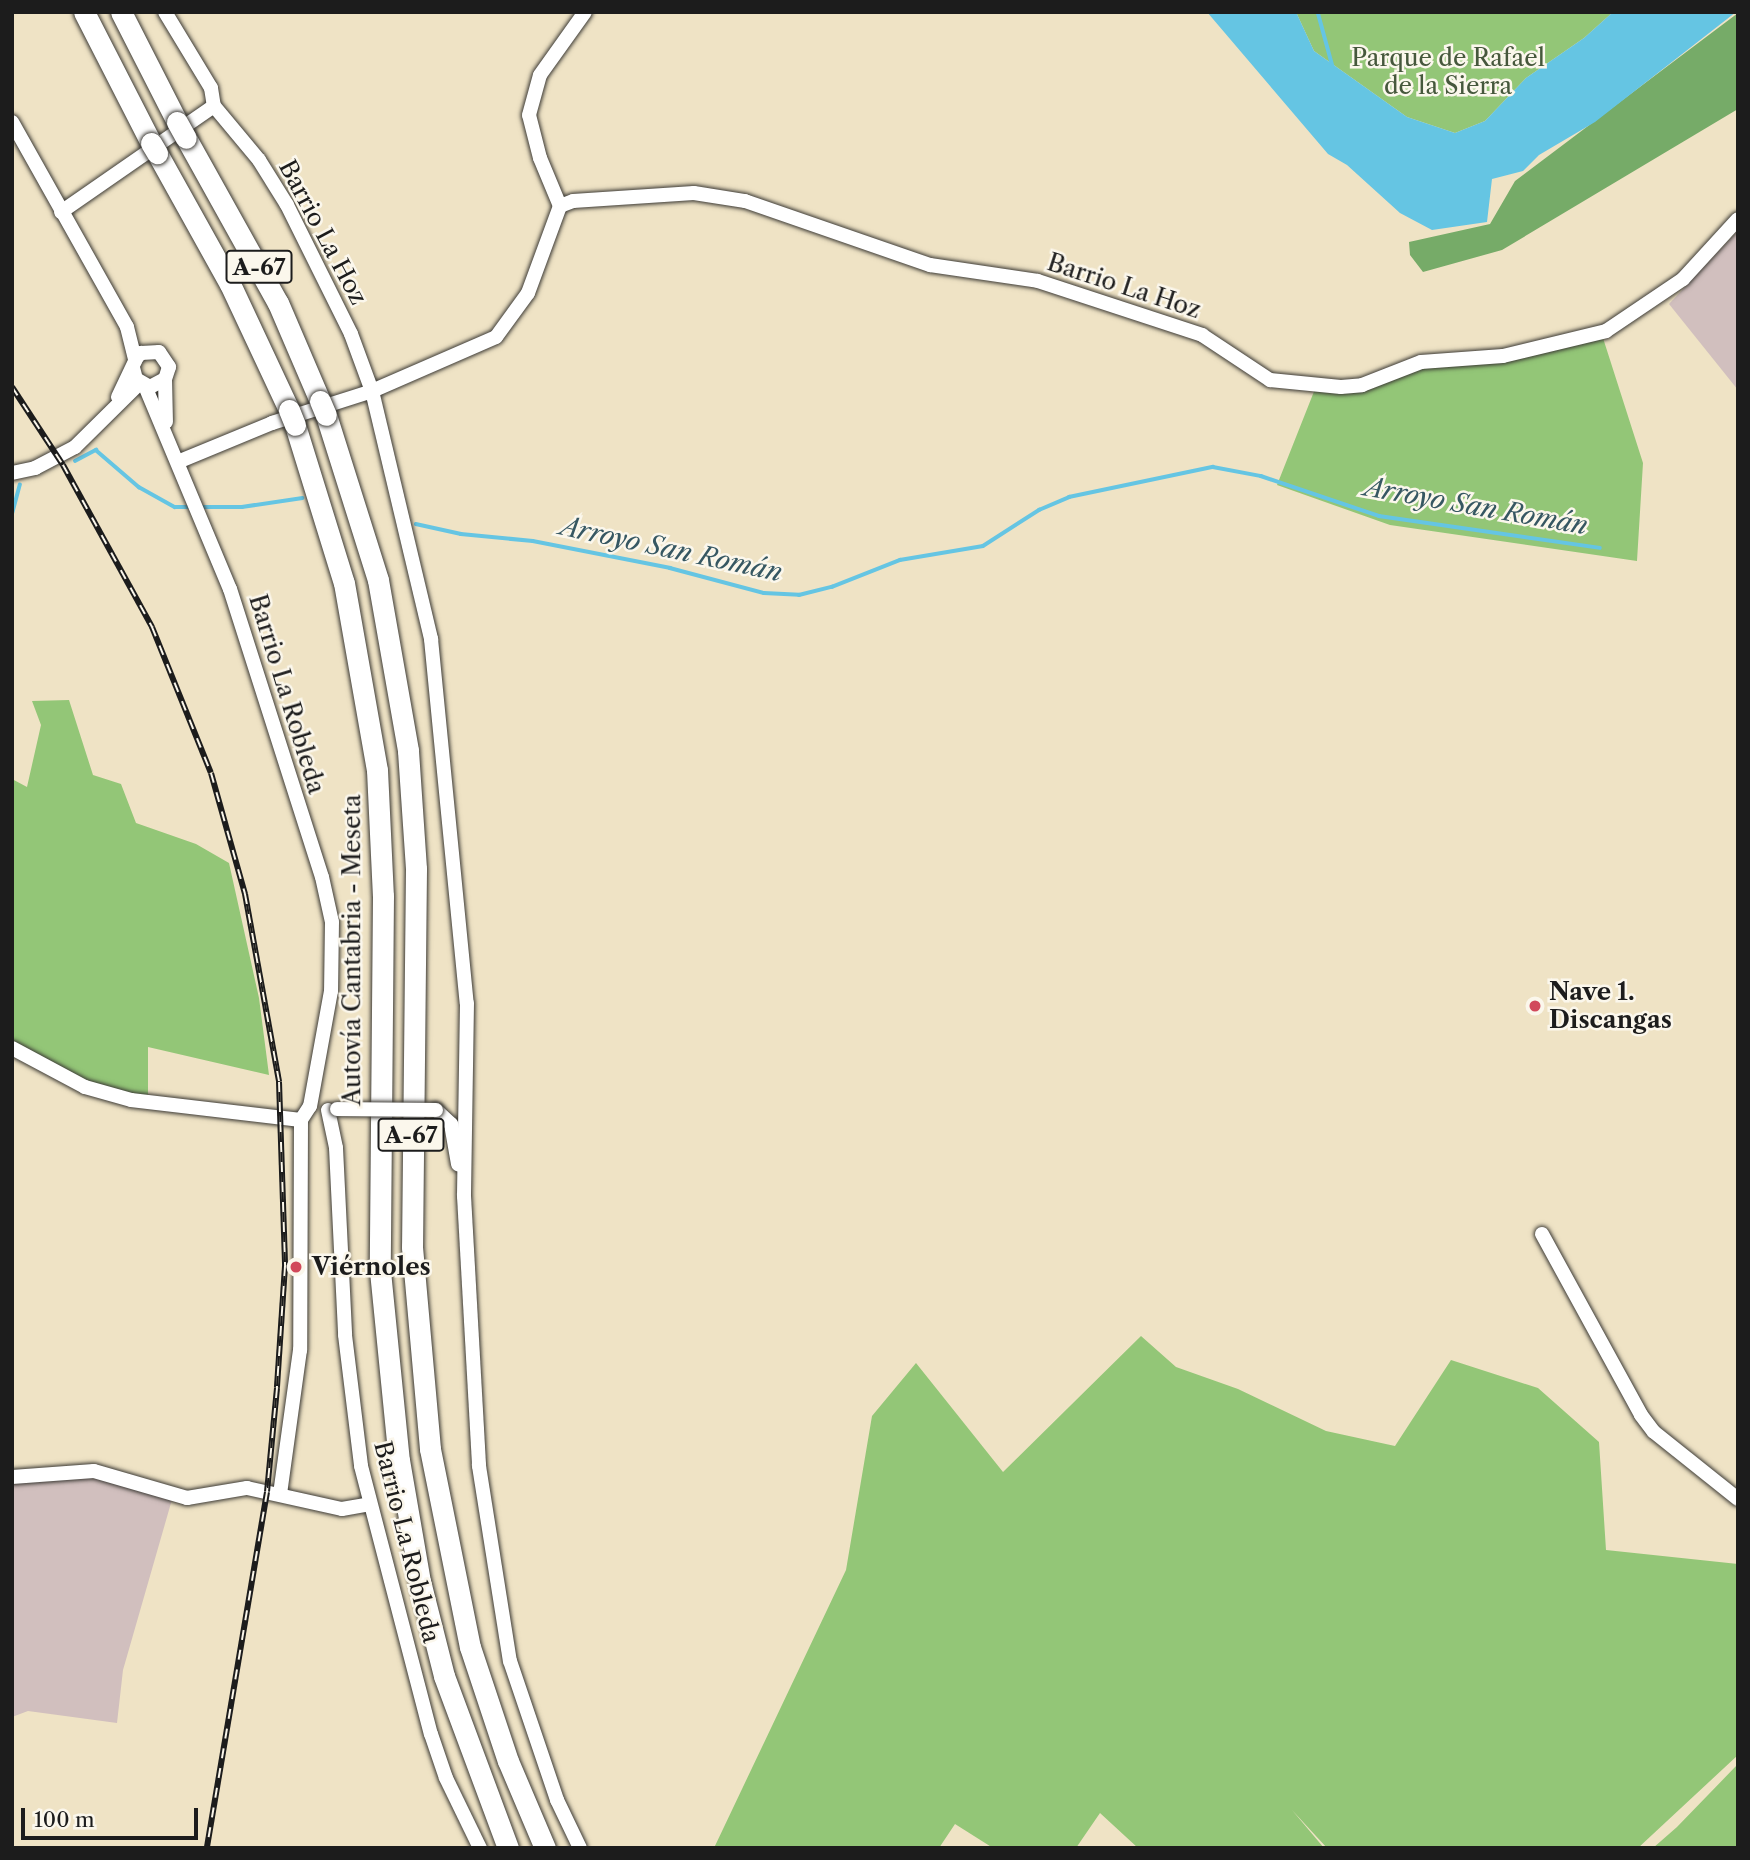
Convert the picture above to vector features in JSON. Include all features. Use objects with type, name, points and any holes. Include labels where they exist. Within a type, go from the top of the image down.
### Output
[{"type":"highway","name":"Autovía Cantabria - Meseta","points":[[84,12],[154,148],[230,284],[292,418],[347,593],[377,770],[383,897],[379,1261],[398,1460],[420,1581],[444,1676],[473,1764],[508,1848]]},
{"type":"highway","name":"A-67","points":[[121,12],[182,130],[278,303],[323,408],[378,580],[407,742],[416,883],[412,1238],[430,1448],[448,1554],[479,1676],[508,1761],[545,1848]]},
{"type":"street","name":"Barrio La Hoz","points":[[165,12],[211,88],[214,106],[259,160],[287,205],[319,265],[372,391],[431,639],[467,1003],[464,1196]]},
{"type":"street","points":[[180,461],[272,423],[372,391],[496,337],[528,293],[560,206],[540,158],[529,115],[540,75],[585,12]]},
{"type":"street","points":[[61,212],[214,106]]},
{"type":"street","points":[[12,122],[127,327],[167,361],[165,379],[155,386],[142,384],[116,402],[75,447],[35,468],[12,472]]},
{"type":"street","name":"Barrio La Hoz","points":[[560,206],[594,198],[694,193],[745,201],[930,265],[1014,275],[1071,290],[1202,335],[1260,376],[1308,385],[1351,387],[1421,362],[1503,356],[1582,340],[1606,331],[1692,271],[1738,219]]},
{"type":"street","points":[[127,327],[134,364],[142,384]]},
{"type":"street","points":[[116,402],[134,364],[153,351]]},
{"type":"street","name":"Barrio La Robleda","points":[[165,379],[166,427]]},
{"type":"street","name":"Barrio La Robleda","points":[[142,384],[166,427],[180,461],[246,637],[332,922],[331,990],[310,1106],[301,1120]]},
{"type":"street","points":[[12,1048],[85,1087],[131,1100],[301,1120],[300,1350],[280,1494]]},
{"type":"street","points":[[310,1106],[332,1110],[436,1110],[465,1103]]},
{"type":"street","name":"Barrio La Robleda","points":[[332,1110],[345,1335],[369,1504],[431,1734],[446,1778],[480,1848]]},
{"type":"street","points":[[436,1110],[451,1124],[464,1196],[473,1400],[501,1615],[510,1661],[543,1762],[580,1848]]},
{"type":"street","points":[[1542,1234],[1641,1415],[1654,1432],[1738,1499]]},
{"type":"street","points":[[12,1477],[94,1471],[187,1498],[239,1488],[280,1494],[342,1509],[369,1504]]},
{"type":"shaded area","points":[[1738,231],[1738,390],[1669,304]]},
{"type":"shaded area","points":[[94,1475],[173,1496],[123,1670],[117,1723],[28,1711],[12,1717],[12,1482]]},
{"type":"green space","name":"Parque de Rafael de la Sierra","points":[[1296,12],[1613,12],[1584,38],[1526,78],[1485,121],[1455,133],[1407,117],[1314,51]]},
{"type":"green space","points":[[1738,13],[1738,109],[1502,250],[1423,272],[1410,255],[1409,242],[1490,224],[1515,181]]},
{"type":"green space","points":[[1603,338],[1643,463],[1637,561],[1390,525],[1277,485],[1315,389],[1413,368],[1511,360]]},
{"type":"green space","points":[[69,700],[93,775],[121,784],[136,823],[196,844],[229,863],[259,998],[269,1075],[148,1047],[148,1097],[85,1087],[12,1051],[12,779],[27,787],[41,725],[32,701]]},
{"type":"green space","points":[[1141,1336],[1176,1367],[1238,1389],[1326,1431],[1395,1446],[1451,1360],[1538,1388],[1599,1442],[1606,1550],[1738,1564],[1738,1755],[1638,1848],[1327,1848],[1292,1810],[1324,1848],[1138,1848],[1100,1813],[1076,1848],[993,1848],[955,1824],[939,1848],[714,1848],[846,1570],[872,1416],[916,1363],[1003,1472]]},
{"type":"green space","points":[[1738,1764],[1738,1848],[1653,1848],[1677,1827]]},
{"type":"water","points":[[1207,12],[1296,12],[1314,51],[1407,117],[1455,133],[1485,121],[1526,78],[1584,38],[1613,12],[1736,12],[1595,122],[1539,155],[1523,171],[1492,179],[1487,222],[1432,230],[1400,213],[1347,165],[1328,154]]},
{"type":"waterway","points":[[1318,12],[1333,67]]},
{"type":"waterway","name":"Arroyo San Román","points":[[75,461],[96,450],[139,487],[175,507],[191,507]]},
{"type":"waterway","name":"Arroyo San Román","points":[[416,524],[461,534],[533,541],[670,568],[764,593],[799,595],[832,587],[900,560],[983,546],[1039,510],[1069,497],[1213,467],[1261,476],[1379,516],[1600,548]]},
{"type":"waterway","name":"Arroyo San Román","points":[[12,514],[20,485]]},
{"type":"waterway","name":"Arroyo San Román","points":[[199,507],[242,507],[302,498]]},
{"type":"railway","points":[[12,387],[63,465],[152,627],[211,773],[245,894],[279,1082],[285,1266],[277,1388],[267,1492],[207,1848]]},
{"type":"place","name":"Nave 1. Discangas","points":[[1535,1006]]},
{"type":"place","name":"Viérnoles","points":[[296,1267]]}]
